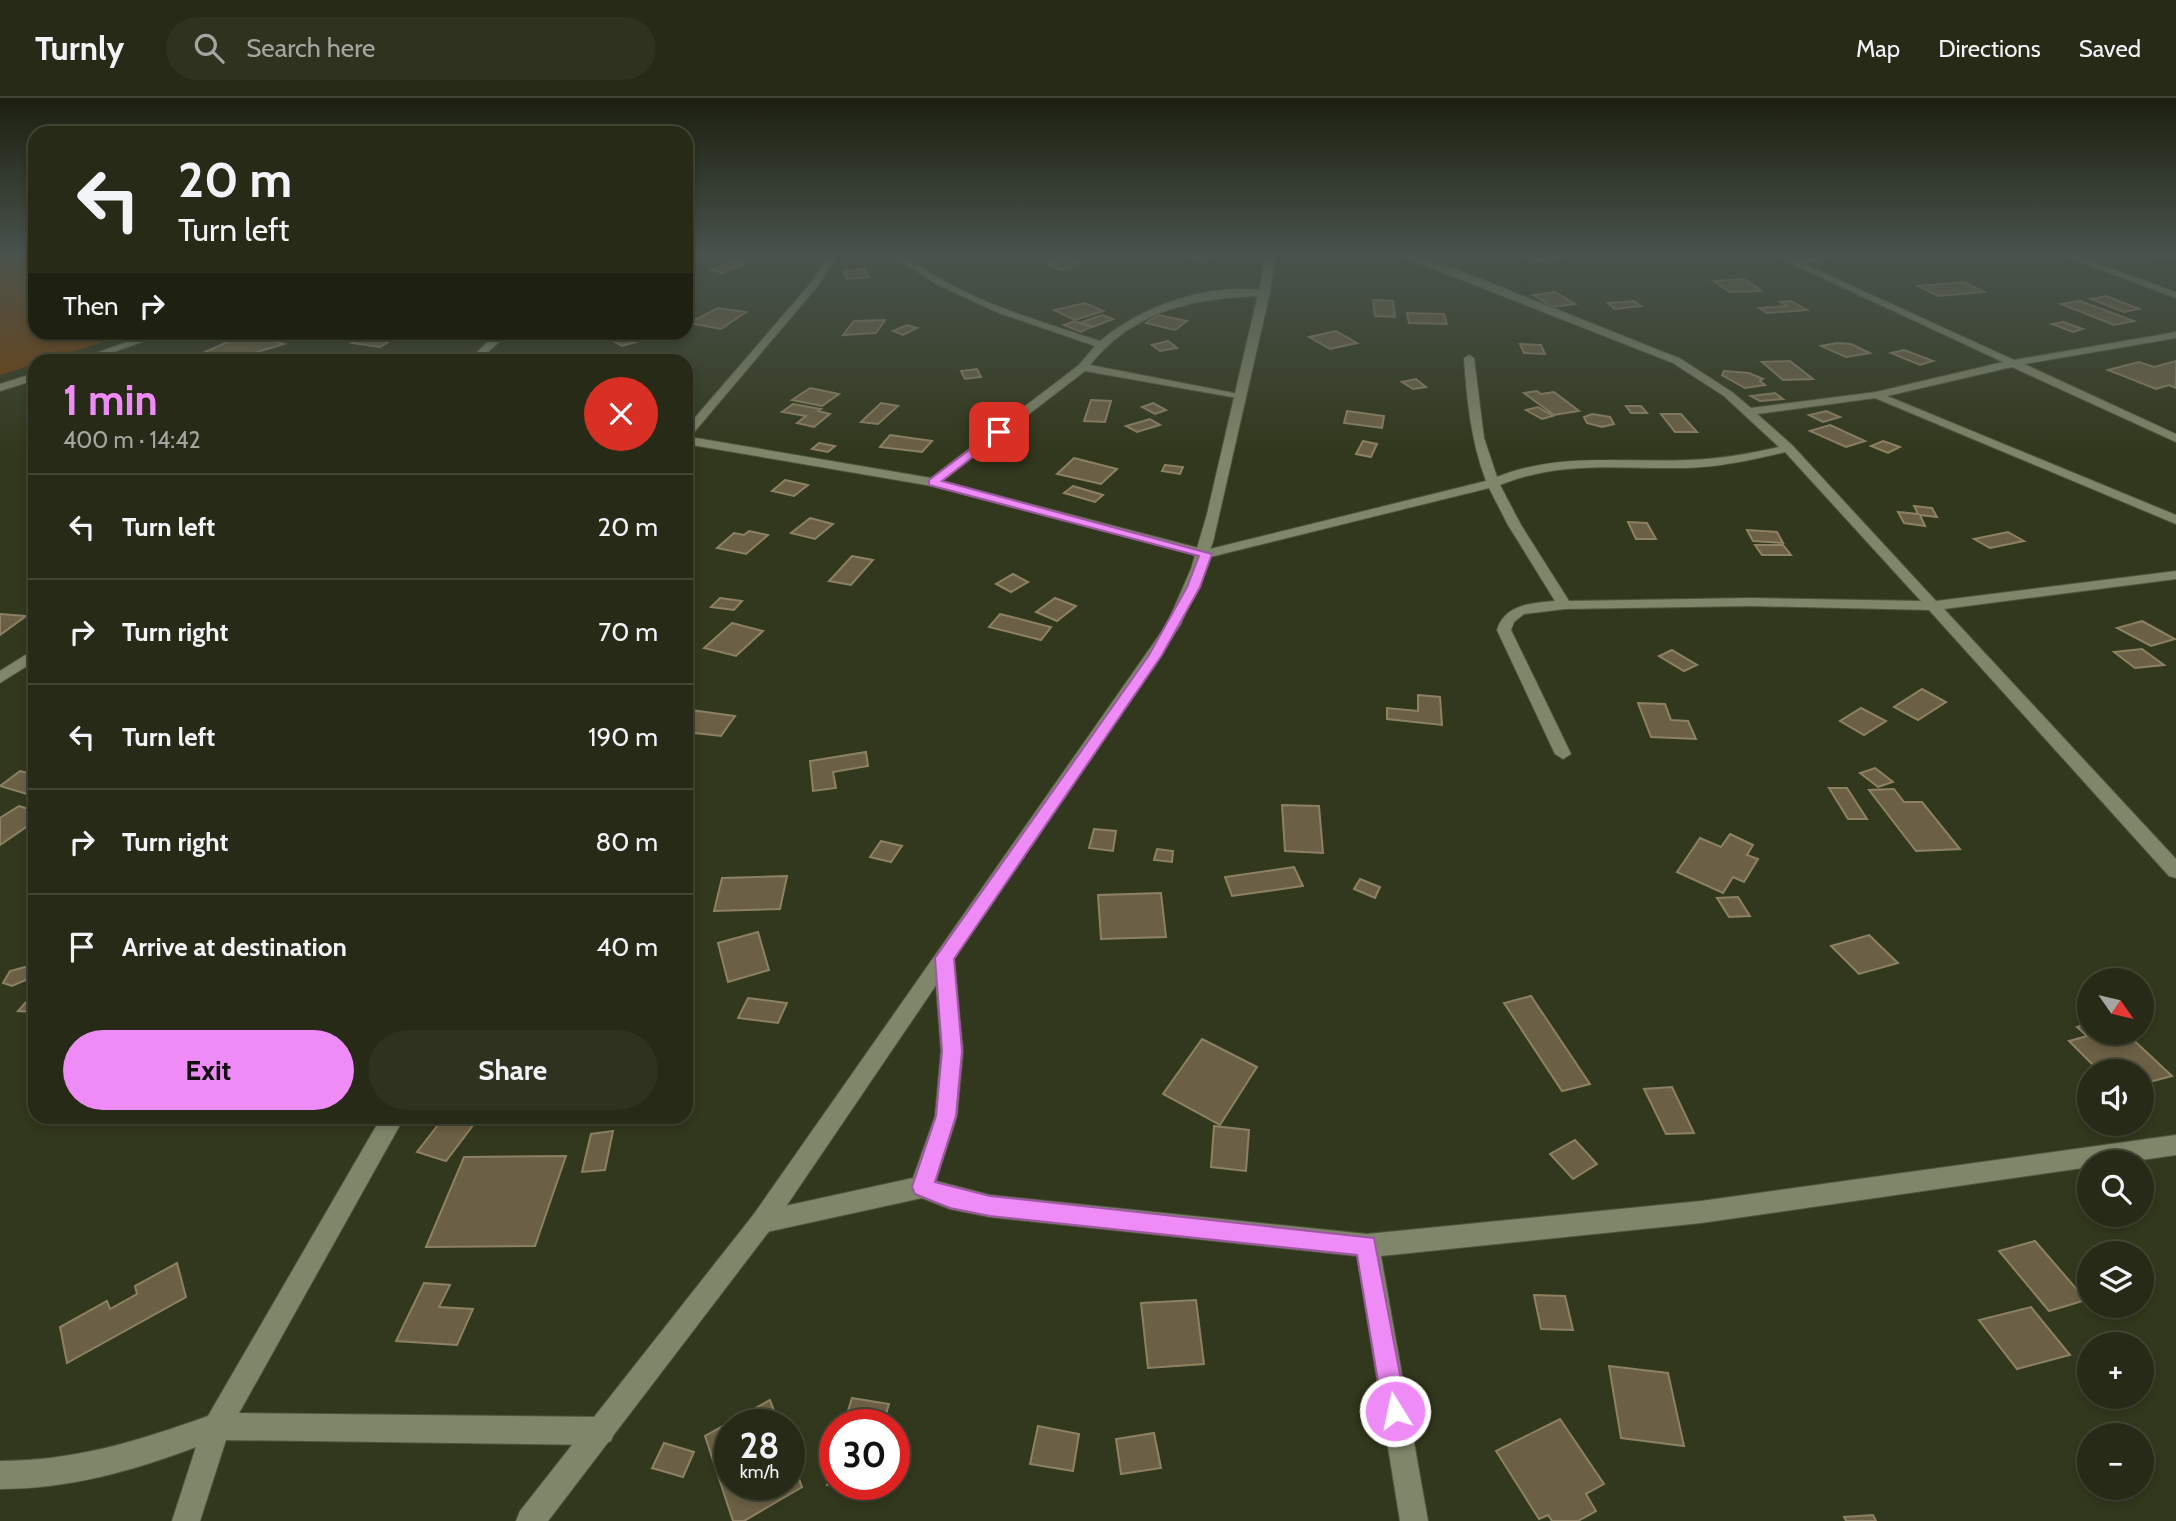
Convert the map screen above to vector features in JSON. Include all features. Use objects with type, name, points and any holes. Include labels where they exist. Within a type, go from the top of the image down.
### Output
[{"type":"street","points":[[693,430],[783,321]]},
{"type":"street","points":[[1032,321],[1101,345]]},
{"type":"street","points":[[933,482],[1083,367],[1101,345],[1130,321]]},
{"type":"street","points":[[530,1521],[762,1222],[1155,655],[1194,587],[1206,554],[1239,397],[1259,321]]},
{"type":"street","points":[[1578,321],[1677,361],[1748,412],[1788,448],[2176,871]]},
{"type":"street","points":[[1923,321],[2176,438]]},
{"type":"street","points":[[1748,412],[1876,395],[2014,363],[2176,335]]},
{"type":"street","points":[[100,354],[141,340]]},
{"type":"street","points":[[480,354],[495,340]]},
{"type":"street","points":[[1469,358],[1478,438],[1494,483],[1524,540],[1565,605]]},
{"type":"street","points":[[1083,367],[1239,397]]},
{"type":"street","points":[[0,388],[28,378]]},
{"type":"street","points":[[1876,395],[2176,520]]},
{"type":"street","points":[[693,439],[933,482],[1206,554],[1494,483],[1513,473],[1542,466],[1713,463],[1788,448]]},
{"type":"street","points":[[1563,754],[1504,630],[1505,621],[1511,614],[1565,605],[1751,602],[1931,606],[2176,575]]},
{"type":"street","points":[[0,678],[28,659]]},
{"type":"street","points":[[922,1187],[946,1116],[952,1051],[944,958]]},
{"type":"street","points":[[186,1521],[217,1426],[389,1124]]},
{"type":"street","points":[[762,1222],[922,1187],[950,1198],[990,1206],[1367,1246],[1701,1212],[2176,1145]]},
{"type":"street","points":[[1367,1246],[1414,1521]]},
{"type":"street","points":[[0,1475],[55,1475],[92,1468],[217,1426],[601,1431]]},
{"type":"shaded area","points":[[0,321],[28,321],[28,340],[110,340],[65,354],[28,354],[28,366],[0,375]]},
{"type":"building","points":[[693,321],[732,321],[721,329],[693,324]]},
{"type":"building","points":[[854,321],[884,321],[876,333],[843,335]]},
{"type":"building","points":[[1075,321],[1091,327],[1081,332],[1064,325]]},
{"type":"building","points":[[1084,321],[1107,321],[1093,327]]},
{"type":"building","points":[[1148,321],[1186,321],[1175,330],[1146,323]]},
{"type":"building","points":[[1446,321],[1447,324],[1409,323]]},
{"type":"building","points":[[2105,321],[2132,321],[2114,325]]},
{"type":"building","points":[[2063,322],[2083,329],[2073,332],[2052,324]]},
{"type":"building","points":[[907,325],[917,328],[903,335],[893,331]]},
{"type":"building","points":[[1336,331],[1357,343],[1330,349],[1309,337]]},
{"type":"building","points":[[232,340],[283,340],[277,342],[284,344],[250,354],[200,354]]},
{"type":"building","points":[[357,340],[391,340],[380,347],[352,343]]},
{"type":"building","points":[[612,340],[636,342],[622,346]]},
{"type":"building","points":[[1168,341],[1177,348],[1160,351],[1152,345]]},
{"type":"building","points":[[1520,344],[1541,345],[1545,354],[1524,353]]},
{"type":"building","points":[[1851,344],[1870,353],[1846,357],[1821,346]]},
{"type":"building","points":[[1904,350],[1933,361],[1920,365],[1891,353]]},
{"type":"building","points":[[1790,361],[1813,379],[1783,380],[1762,362]]},
{"type":"building","points":[[2176,361],[2176,388],[2169,385],[2156,389],[2108,370],[2139,362],[2154,367]]},
{"type":"building","points":[[977,369],[981,377],[965,379],[961,371]]},
{"type":"building","points":[[1724,371],[1749,373],[1763,379],[1760,381],[1765,385],[1745,388],[1722,375]]},
{"type":"building","points":[[1416,379],[1426,387],[1413,389],[1402,382]]},
{"type":"building","points":[[810,388],[839,394],[822,406],[792,400]]},
{"type":"building","points":[[1537,391],[1541,394],[1554,392],[1579,411],[1554,415],[1524,393]]},
{"type":"building","points":[[1775,393],[1783,399],[1760,401],[1751,396]]},
{"type":"building","points":[[1091,400],[1111,401],[1105,422],[1084,421]]},
{"type":"building","points":[[881,403],[898,406],[878,424],[861,422]]},
{"type":"building","points":[[1153,403],[1166,410],[1155,414],[1142,407]]},
{"type":"building","points":[[793,404],[821,409],[818,411],[830,414],[814,427],[797,423],[806,416],[782,412]]},
{"type":"building","points":[[1626,406],[1641,406],[1647,413],[1631,413]]},
{"type":"building","points":[[1538,407],[1553,416],[1542,419],[1526,410]]},
{"type":"building","points":[[1347,411],[1384,416],[1382,428],[1344,423]]},
{"type":"building","points":[[1826,411],[1840,417],[1823,422],[1809,415]]},
{"type":"building","points":[[1592,414],[1610,417],[1614,424],[1602,427],[1587,423],[1584,417]]},
{"type":"building","points":[[1661,414],[1681,414],[1697,432],[1675,432]]},
{"type":"building","points":[[1150,419],[1160,425],[1137,432],[1126,426]]},
{"type":"building","points":[[1830,425],[1865,441],[1846,447],[1810,431]]},
{"type":"building","points":[[890,435],[932,441],[922,452],[880,447]]},
{"type":"building","points":[[1363,441],[1377,444],[1371,457],[1356,454]]},
{"type":"building","points":[[1883,441],[1900,447],[1888,453],[1871,446]]},
{"type":"building","points":[[819,443],[835,446],[828,452],[812,449]]},
{"type":"building","points":[[1074,458],[1117,469],[1101,484],[1057,474]]},
{"type":"building","points":[[1165,465],[1183,467],[1180,474],[1162,471]]},
{"type":"building","points":[[785,480],[808,485],[794,496],[772,491]]},
{"type":"building","points":[[1073,486],[1103,495],[1095,502],[1064,493]]},
{"type":"building","points":[[1914,506],[1932,508],[1937,517],[1920,515],[1925,526],[1904,523],[1898,512],[1918,514]]},
{"type":"building","points":[[810,518],[833,524],[815,539],[791,533]]},
{"type":"building","points":[[1628,522],[1647,523],[1656,539],[1636,539]]},
{"type":"building","points":[[1747,530],[1777,532],[1783,543],[1753,541]]},
{"type":"building","points":[[749,531],[768,535],[746,554],[717,548],[734,533],[744,535]]},
{"type":"building","points":[[2008,532],[2024,541],[1990,548],[1974,539]]},
{"type":"building","points":[[1755,545],[1783,545],[1791,555],[1762,555]]},
{"type":"building","points":[[852,556],[873,560],[851,585],[829,581]]},
{"type":"building","points":[[1013,574],[1028,582],[1011,592],[996,584]]},
{"type":"building","points":[[720,598],[742,601],[734,610],[711,607]]},
{"type":"building","points":[[1055,598],[1076,606],[1057,621],[1036,612]]},
{"type":"building","points":[[0,614],[26,616],[0,635]]},
{"type":"building","points":[[1000,614],[1051,627],[1041,640],[989,627]]},
{"type":"building","points":[[2142,621],[2175,639],[2151,646],[2117,628]]},
{"type":"building","points":[[732,623],[763,631],[736,656],[704,648]]},
{"type":"building","points":[[2142,649],[2164,665],[2135,668],[2114,652]]},
{"type":"building","points":[[1672,650],[1697,665],[1684,671],[1659,656]]},
{"type":"building","points":[[1922,689],[1946,702],[1918,720],[1894,707]]},
{"type":"building","points":[[1418,695],[1440,697],[1442,725],[1387,719],[1387,708],[1418,711]]},
{"type":"building","points":[[1638,703],[1665,704],[1671,720],[1688,721],[1696,739],[1651,737]]},
{"type":"building","points":[[1861,708],[1886,721],[1864,735],[1840,721]]},
{"type":"building","points":[[693,710],[735,716],[721,736],[693,733]]},
{"type":"building","points":[[866,752],[868,766],[833,772],[836,788],[813,791],[810,761]]},
{"type":"building","points":[[1875,768],[1893,782],[1878,787],[1860,773]]},
{"type":"building","points":[[20,771],[28,773],[28,794],[0,786]]},
{"type":"building","points":[[1829,788],[1847,788],[1867,819],[1848,819]]},
{"type":"building","points":[[1894,789],[1904,802],[1922,802],[1960,849],[1916,851],[1869,790]]},
{"type":"building","points":[[1282,805],[1319,806],[1323,853],[1285,851]]},
{"type":"building","points":[[19,806],[28,809],[28,826],[0,845],[0,818]]},
{"type":"building","points":[[1094,829],[1116,831],[1113,851],[1089,848]]},
{"type":"building","points":[[1730,834],[1753,845],[1747,855],[1758,859],[1744,882],[1733,877],[1723,893],[1677,872],[1700,838],[1721,847]]},
{"type":"building","points":[[881,841],[902,846],[891,862],[870,857]]},
{"type":"building","points":[[1157,849],[1173,851],[1172,862],[1154,860]]},
{"type":"building","points":[[1294,867],[1303,886],[1232,896],[1225,877]]},
{"type":"building","points":[[787,876],[780,909],[714,911],[722,878]]},
{"type":"building","points":[[1360,879],[1380,887],[1375,898],[1354,889]]},
{"type":"building","points":[[1161,893],[1166,937],[1101,939],[1098,895]]},
{"type":"building","points":[[1738,897],[1750,916],[1729,917],[1717,898]]},
{"type":"building","points":[[758,932],[769,970],[728,982],[718,943]]},
{"type":"building","points":[[1869,935],[1898,963],[1859,974],[1831,946]]},
{"type":"building","points":[[25,967],[28,969],[28,977],[12,986],[3,983],[10,971]]},
{"type":"building","points":[[1531,996],[1590,1084],[1562,1091],[1504,1003]]},
{"type":"building","points":[[748,998],[787,1003],[778,1023],[738,1018]]},
{"type":"building","points":[[28,1000],[28,1012],[18,1011]]},
{"type":"building","points":[[1202,1039],[1257,1067],[1220,1125],[1163,1094]]},
{"type":"building","points":[[2077,1039],[2077,1045],[2139,1045],[2154,1059],[2087,1059],[2069,1041]]},
{"type":"building","points":[[2154,1059],[2172,1076],[2154,1081]]},
{"type":"building","points":[[1672,1087],[1694,1133],[1666,1134],[1644,1089]]},
{"type":"building","points":[[439,1124],[474,1124],[446,1161],[417,1152]]},
{"type":"building","points":[[1214,1126],[1249,1130],[1246,1171],[1211,1167]]},
{"type":"building","points":[[613,1131],[605,1170],[582,1172],[591,1134]]},
{"type":"building","points":[[1575,1140],[1597,1164],[1573,1179],[1550,1154]]},
{"type":"building","points":[[566,1156],[535,1246],[426,1247],[464,1157]]},
{"type":"building","points":[[2035,1241],[2077,1290],[2077,1303],[2049,1311],[1999,1251]]},
{"type":"building","points":[[177,1263],[186,1297],[67,1363],[60,1327],[107,1301],[110,1309],[137,1294],[135,1286]]},
{"type":"building","points":[[424,1283],[450,1285],[439,1307],[473,1309],[457,1345],[396,1341]]},
{"type":"building","points":[[1534,1295],[1565,1296],[1573,1330],[1541,1329]]},
{"type":"building","points":[[1196,1300],[1204,1364],[1148,1368],[1141,1303]]},
{"type":"building","points":[[2031,1307],[2070,1355],[2017,1369],[1979,1320]]},
{"type":"building","points":[[1609,1366],[1668,1373],[1684,1446],[1621,1438]]},
{"type":"building","points":[[852,1398],[889,1404],[888,1409],[849,1409]]},
{"type":"building","points":[[770,1400],[773,1409],[754,1409]]},
{"type":"building","points":[[1560,1419],[1604,1484],[1586,1494],[1596,1511],[1578,1521],[1552,1521],[1548,1515],[1539,1519],[1496,1451]]},
{"type":"building","points":[[1038,1426],[1079,1434],[1073,1471],[1030,1464]]},
{"type":"building","points":[[714,1431],[714,1463],[705,1436]]},
{"type":"building","points":[[1154,1433],[1161,1468],[1121,1474],[1116,1439]]},
{"type":"building","points":[[664,1443],[694,1452],[683,1477],[652,1468]]},
{"type":"building","points":[[726,1500],[780,1500],[744,1521],[733,1521]]},
{"type":"building","points":[[1873,1515],[1876,1521],[1846,1521],[1844,1517]]},
{"type":"route","points":[[999,432],[933,482],[1206,554],[1194,587],[1155,655],[944,958],[952,1051],[946,1116],[922,1187],[950,1198],[990,1206],[1367,1246],[1395,1411]]}]
